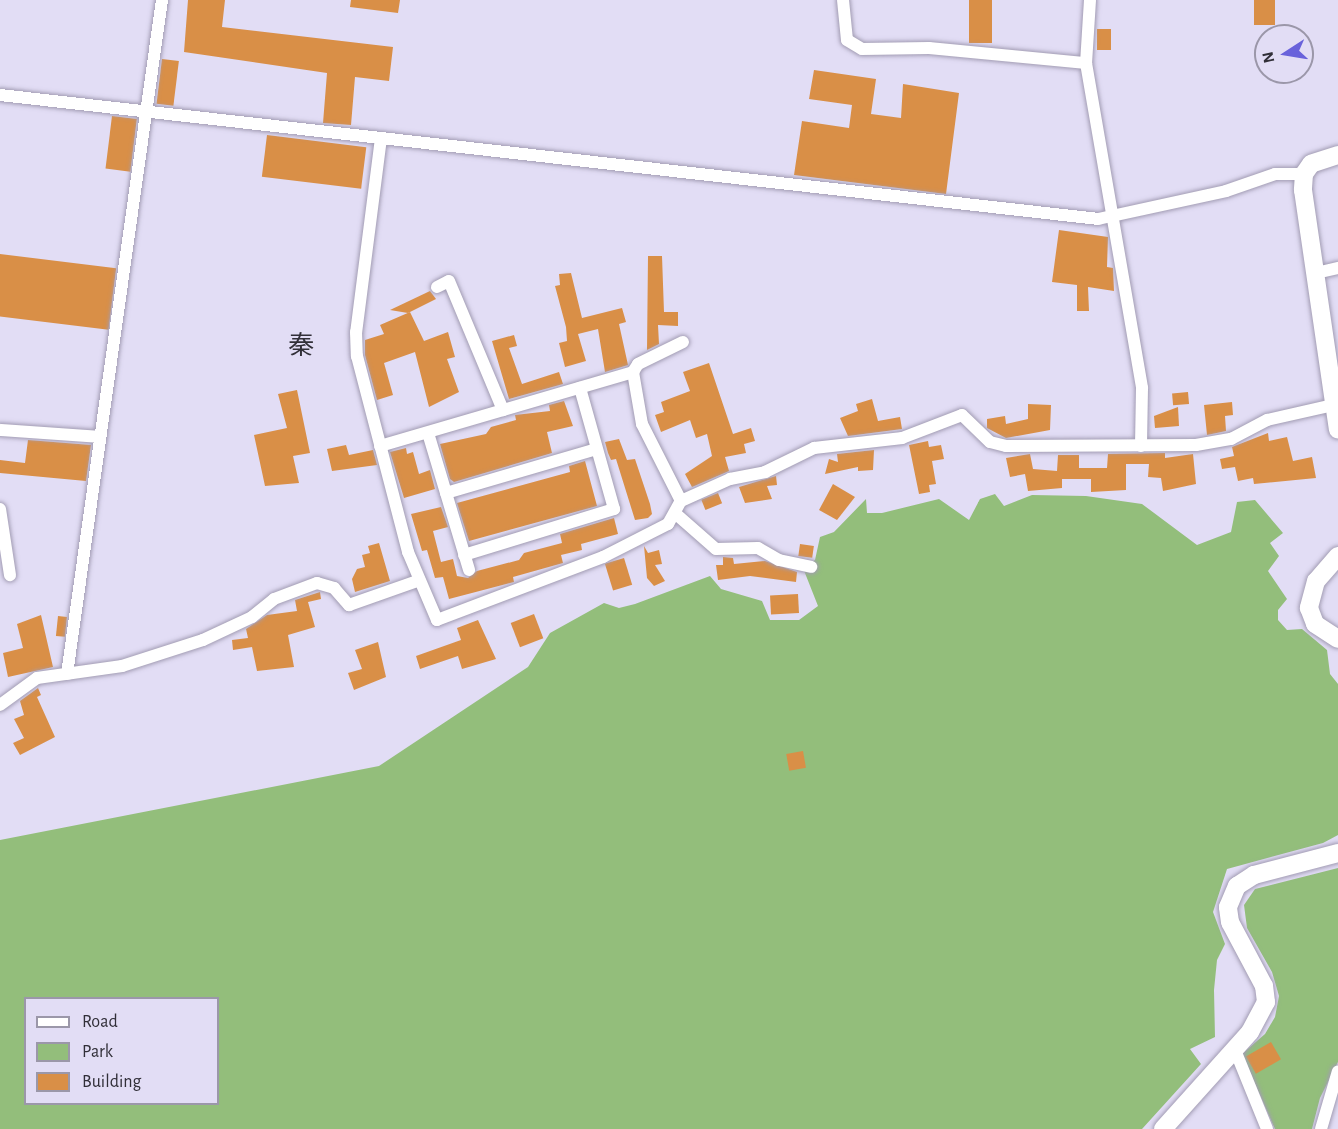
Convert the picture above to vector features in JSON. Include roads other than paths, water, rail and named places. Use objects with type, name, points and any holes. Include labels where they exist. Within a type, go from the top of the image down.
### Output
[{"type":"street","points":[[67,674],[144,111],[162,0]]},
{"type":"street","points":[[843,0],[847,40],[861,49],[929,48],[1086,63]]},
{"type":"street","points":[[1090,0],[1086,63],[1142,388],[1141,446]]},
{"type":"street","points":[[0,95],[1114,218],[1275,174],[1304,174]]},
{"type":"street","points":[[381,138],[356,332],[357,356],[417,580],[437,620],[603,557],[653,534],[676,514],[681,501],[730,479],[765,472],[814,448],[902,438],[962,415],[990,442],[1006,446],[1141,446],[1217,442],[1267,420],[1336,404]]},
{"type":"street","points":[[1338,155],[1311,164],[1304,174],[1338,429]]},
{"type":"street","points":[[1316,273],[1338,268]]},
{"type":"street","points":[[437,287],[448,281],[503,410]]},
{"type":"street","points":[[380,446],[633,372],[638,364],[683,342]]},
{"type":"street","points":[[633,372],[642,424],[681,501]]},
{"type":"street","points":[[464,555],[614,509],[580,388]]},
{"type":"street","points":[[0,430],[99,437]]},
{"type":"street","points":[[428,433],[469,570]]},
{"type":"street","points":[[446,493],[596,449]]},
{"type":"street","points":[[0,509],[10,575]]},
{"type":"street","points":[[676,514],[716,549],[758,548],[779,561],[811,567]]},
{"type":"street","points":[[1338,556],[1316,581],[1309,608],[1315,624],[1338,639]]},
{"type":"street","points":[[0,705],[37,678],[167,654],[252,617],[274,599],[316,583],[333,588],[349,605],[417,580]]},
{"type":"street","points":[[1163,1129],[1257,1024],[1266,1002],[1264,986],[1230,922],[1228,907],[1237,886],[1254,875],[1338,853]]},
{"type":"street","points":[[1235,1050],[1267,1129]]},
{"type":"street","points":[[1321,1129],[1338,1071]]},
{"type":"district","name":"秦","points":[[301,347]]}]
